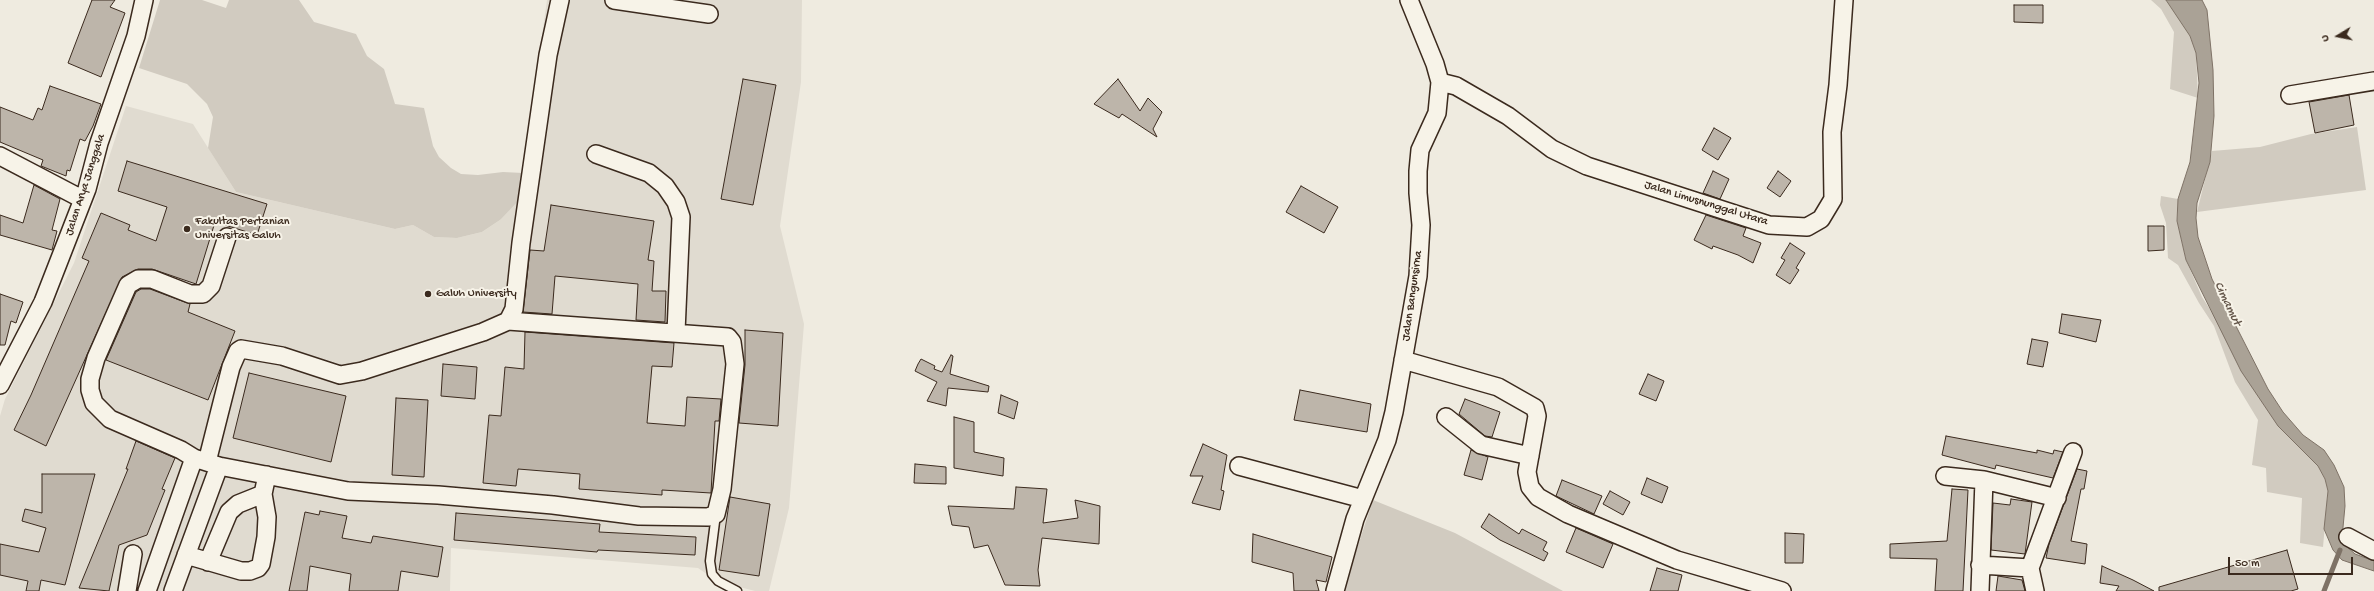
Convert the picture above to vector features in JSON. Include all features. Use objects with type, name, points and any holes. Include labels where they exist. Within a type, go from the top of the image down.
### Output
[{"type":"street","name":"Jalan Arya Janggala","points":[[0,385],[55,274],[87,189],[99,143],[136,36],[144,0]]},
{"type":"street","points":[[508,321],[514,309],[521,243],[548,55],[560,0]]},
{"type":"street","points":[[614,0],[709,14]]},
{"type":"street","name":"Jalan Bangunsirna","points":[[1335,591],[1355,519],[1387,440],[1403,360],[1419,261],[1421,225],[1418,193],[1420,150],[1437,113],[1440,82],[1435,64],[1409,0]]},
{"type":"street","name":"Jalan Limusnunggal Utara","points":[[1440,82],[1456,86],[1508,116],[1552,149],[1586,166],[1769,225],[1807,227],[1821,219],[1833,199],[1832,132],[1838,85],[1844,0]]},
{"type":"street","points":[[2290,95],[2374,81]]},
{"type":"street","points":[[596,154],[649,173],[665,186],[676,202],[681,217],[676,332]]},
{"type":"street","points":[[0,156],[82,199]]},
{"type":"street","points":[[173,591],[186,555],[207,462],[231,366],[238,351],[241,349],[282,356],[317,369],[340,374],[370,369],[483,332],[508,321],[676,332],[728,337],[732,342],[735,364],[722,489],[716,514],[708,517],[639,516],[553,505],[438,495],[348,491],[207,462],[110,419],[94,403],[90,390],[90,379],[96,358],[128,285],[138,279],[152,279],[190,294],[203,294],[211,286],[227,237]]},
{"type":"street","points":[[1403,360],[1498,387],[1532,406],[1537,416],[1527,476],[1533,492],[1538,497],[1568,514],[1678,560],[1782,591]]},
{"type":"street","points":[[1446,417],[1465,434],[1481,444],[1530,456]]},
{"type":"street","points":[[2036,591],[2030,568],[2073,452]]},
{"type":"street","points":[[147,591],[207,462]]},
{"type":"street","points":[[1238,466],[1363,499]]},
{"type":"street","points":[[186,555],[241,571],[254,570],[261,564],[267,517],[263,494],[267,475]]},
{"type":"street","points":[[1945,476],[1984,480],[2057,498]]},
{"type":"street","points":[[1980,591],[1984,480]]},
{"type":"street","points":[[208,562],[229,512],[238,504],[263,494]]},
{"type":"street","points":[[2348,537],[2374,551]]},
{"type":"street","points":[[127,591],[133,554]]},
{"type":"street","points":[[1980,564],[2030,568]]},
{"type":"lane","points":[[716,514],[710,560],[712,574],[718,581],[737,591]]},
{"type":"shaded area","points":[[160,0],[202,0],[226,8],[229,0],[299,0],[314,22],[356,34],[367,56],[384,69],[395,104],[424,108],[433,146],[439,157],[451,168],[461,174],[478,175],[503,172],[523,173],[519,200],[500,220],[482,232],[457,238],[434,237],[413,225],[395,229],[236,192],[208,148],[213,117],[207,104],[187,84],[139,68]]},
{"type":"shaded area","name":"Galuh University","points":[[547,0],[802,0],[801,82],[780,226],[804,324],[789,508],[769,591],[755,591],[717,581],[698,568],[451,548],[450,591],[0,591],[0,416],[5,399],[74,263],[126,106],[193,124],[236,192],[395,229],[413,225],[434,237],[457,238],[482,232],[500,220],[523,173]]},
{"type":"shaded area","points":[[2151,0],[2166,0],[2190,36],[2196,53],[2198,98],[2170,89],[2174,32],[2161,9]]},
{"type":"shaded area","points":[[2166,0],[2202,0],[2207,10],[2213,70],[2214,116],[2210,162],[2197,203],[2196,218],[2198,237],[2212,279],[2268,389],[2283,412],[2303,435],[2324,450],[2334,465],[2344,487],[2345,506],[2342,538],[2346,546],[2355,554],[2374,561],[2374,571],[2342,560],[2333,550],[2324,529],[2328,491],[2325,479],[2318,466],[2278,426],[2241,371],[2186,260],[2177,221],[2178,199],[2190,162],[2199,83],[2196,53],[2190,36]]},
{"type":"shaded area","points":[[2357,127],[2366,190],[2197,212],[2212,151],[2260,147],[2311,134]]},
{"type":"shaded area","points":[[2161,196],[2178,199],[2177,221],[2186,260],[2202,297],[2219,323],[2231,349],[2318,466],[2325,479],[2328,491],[2323,547],[2300,543],[2302,498],[2267,492],[2266,468],[2252,465],[2258,420],[2235,382],[2214,326],[2199,303],[2178,265],[2168,258],[2166,223],[2160,205]]},
{"type":"shaded area","points":[[1373,500],[1455,533],[1563,591],[1343,591]]},
{"type":"building","points":[[92,0],[115,0],[110,7],[125,13],[101,77],[68,63]]},
{"type":"building","points":[[2014,5],[2043,5],[2043,23],[2014,22]]},
{"type":"building","points":[[743,79],[776,85],[753,205],[721,199]]},
{"type":"building","points":[[1118,79],[1140,111],[1148,98],[1162,112],[1153,129],[1157,137],[1122,114],[1119,118],[1094,104]]},
{"type":"building","points":[[50,86],[101,104],[93,126],[85,141],[80,139],[70,171],[67,170],[66,176],[41,166],[43,160],[0,142],[0,107],[33,120],[38,108],[42,110]]},
{"type":"building","points":[[2349,95],[2354,125],[2315,133],[2309,102]]},
{"type":"building","points":[[1714,128],[1731,138],[1718,160],[1702,150]]},
{"type":"building","points":[[127,161],[267,204],[257,235],[215,222],[196,284],[152,269],[138,269],[122,277],[46,446],[14,430],[31,395],[89,261],[82,258],[101,213],[130,225],[128,230],[156,241],[167,207],[118,191]]},
{"type":"building","points":[[1713,171],[1729,179],[1720,199],[1703,193]]},
{"type":"building","points":[[1778,171],[1791,181],[1780,197],[1767,188]]},
{"type":"building","points":[[34,185],[60,199],[52,230],[57,231],[52,250],[0,235],[0,215],[23,223]]},
{"type":"building","points":[[1301,186],[1338,207],[1324,233],[1286,212]]},
{"type":"building","points":[[551,205],[654,221],[648,260],[654,261],[652,291],[666,291],[665,322],[636,320],[638,284],[555,276],[552,314],[523,312],[530,250],[544,251]]},
{"type":"building","points":[[1706,215],[1746,228],[1743,236],[1761,243],[1753,263],[1738,255],[1713,246],[1712,249],[1694,240]]},
{"type":"building","points":[[2148,226],[2164,226],[2164,250],[2148,251]]},
{"type":"building","points":[[1790,243],[1805,253],[1796,268],[1799,270],[1790,284],[1776,275],[1785,260],[1781,258]]},
{"type":"building","points":[[141,289],[150,289],[190,304],[188,312],[235,331],[208,400],[106,360],[136,292]]},
{"type":"building","points":[[0,294],[23,302],[16,323],[11,321],[5,345],[0,345]]},
{"type":"building","points":[[2062,314],[2101,320],[2096,342],[2059,333]]},
{"type":"building","points":[[745,330],[783,333],[778,426],[739,423],[745,365]]},
{"type":"building","points":[[525,332],[674,343],[672,367],[652,366],[647,423],[685,426],[687,397],[721,399],[719,421],[715,421],[711,493],[662,490],[662,495],[579,489],[580,474],[518,469],[516,486],[483,483],[489,415],[501,416],[505,367],[524,369]]},
{"type":"building","points":[[2032,339],[2048,342],[2043,367],[2027,364]]},
{"type":"building","points":[[951,355],[953,356],[950,374],[989,386],[988,392],[948,388],[946,406],[927,401],[937,382],[915,371],[918,364],[921,359],[935,366],[934,369],[942,372]]},
{"type":"building","points":[[443,364],[477,367],[475,399],[441,396]]},
{"type":"building","points":[[249,373],[346,396],[331,462],[233,438]]},
{"type":"building","points":[[1648,374],[1664,381],[1656,401],[1639,394]]},
{"type":"building","points":[[1300,390],[1371,404],[1367,432],[1294,420]]},
{"type":"building","points":[[1001,395],[1018,402],[1014,419],[998,413]]},
{"type":"building","points":[[396,398],[428,400],[424,477],[392,475]]},
{"type":"building","points":[[1465,399],[1500,412],[1492,437],[1485,436],[1459,414]]},
{"type":"building","points":[[954,417],[974,422],[974,452],[1004,458],[1003,476],[954,468]]},
{"type":"building","points":[[1946,436],[2037,453],[2037,450],[2053,454],[2054,450],[2063,452],[2053,478],[1996,465],[1995,469],[1942,455]]},
{"type":"building","points":[[136,441],[175,458],[162,489],[165,490],[147,535],[119,545],[109,591],[79,588],[128,469],[126,469]]},
{"type":"building","points":[[1203,444],[1227,455],[1221,490],[1224,491],[1220,510],[1192,503],[1203,476],[1190,476]]},
{"type":"building","points":[[1471,450],[1488,457],[1482,480],[1464,475]]},
{"type":"building","points":[[915,464],[946,467],[946,484],[914,483]]},
{"type":"building","points":[[2077,469],[2087,471],[2084,489],[2081,489],[2071,541],[2087,544],[2085,564],[2046,558],[2049,544]]},
{"type":"building","points":[[42,474],[95,474],[65,585],[41,580],[39,591],[26,591],[28,581],[0,575],[0,544],[39,552],[46,528],[22,521],[25,509],[42,513]]},
{"type":"building","points":[[1647,478],[1668,487],[1662,503],[1641,494]]},
{"type":"building","points":[[1562,480],[1602,496],[1594,514],[1556,496]]},
{"type":"building","points":[[1016,487],[1047,489],[1043,523],[1078,518],[1075,500],[1100,506],[1099,544],[1042,538],[1038,570],[1040,586],[1005,585],[988,545],[974,548],[969,527],[952,525],[948,506],[1014,509]]},
{"type":"building","points":[[1952,489],[1968,490],[1963,591],[1935,591],[1937,559],[1890,558],[1890,544],[1947,541]]},
{"type":"building","points":[[1610,491],[1630,502],[1623,515],[1603,504]]},
{"type":"building","points":[[730,497],[770,504],[759,576],[719,570]]},
{"type":"building","points":[[2011,499],[2032,502],[2025,554],[1991,550],[1993,503],[2010,505]]},
{"type":"building","points":[[320,511],[347,516],[342,538],[371,543],[373,536],[443,547],[438,577],[401,571],[398,591],[349,591],[351,574],[310,566],[307,591],[289,591],[305,512],[319,515]]},
{"type":"building","points":[[456,513],[600,524],[599,532],[696,537],[695,555],[598,550],[597,552],[454,540]]},
{"type":"building","points":[[1489,514],[1519,534],[1522,529],[1547,542],[1543,550],[1548,553],[1544,561],[1500,540],[1481,527]]},
{"type":"building","points":[[1576,528],[1613,544],[1603,568],[1566,552]]},
{"type":"building","points":[[1785,533],[1804,534],[1803,563],[1785,563]]},
{"type":"building","points":[[1253,534],[1332,557],[1326,582],[1316,580],[1319,591],[1294,591],[1293,573],[1252,562]]},
{"type":"building","points":[[2287,550],[2298,589],[2291,591],[2159,591],[2159,587]]},
{"type":"building","points":[[2102,566],[2154,591],[2116,591],[2119,586],[2100,583]]},
{"type":"building","points":[[1657,568],[1682,575],[1678,591],[1650,591]]},
{"type":"building","points":[[1998,576],[2022,580],[2025,591],[1996,591]]},
{"type":"waterway","points":[[2324,591],[2340,550]]},
{"type":"place","name":"Fakultas Pertanian Universitas Galuh","points":[[187,229]]},
{"type":"place","name":"Galuh University","points":[[428,294]]},
{"type":"water label","name":"Cimamut","points":[[2227,304]]}]
